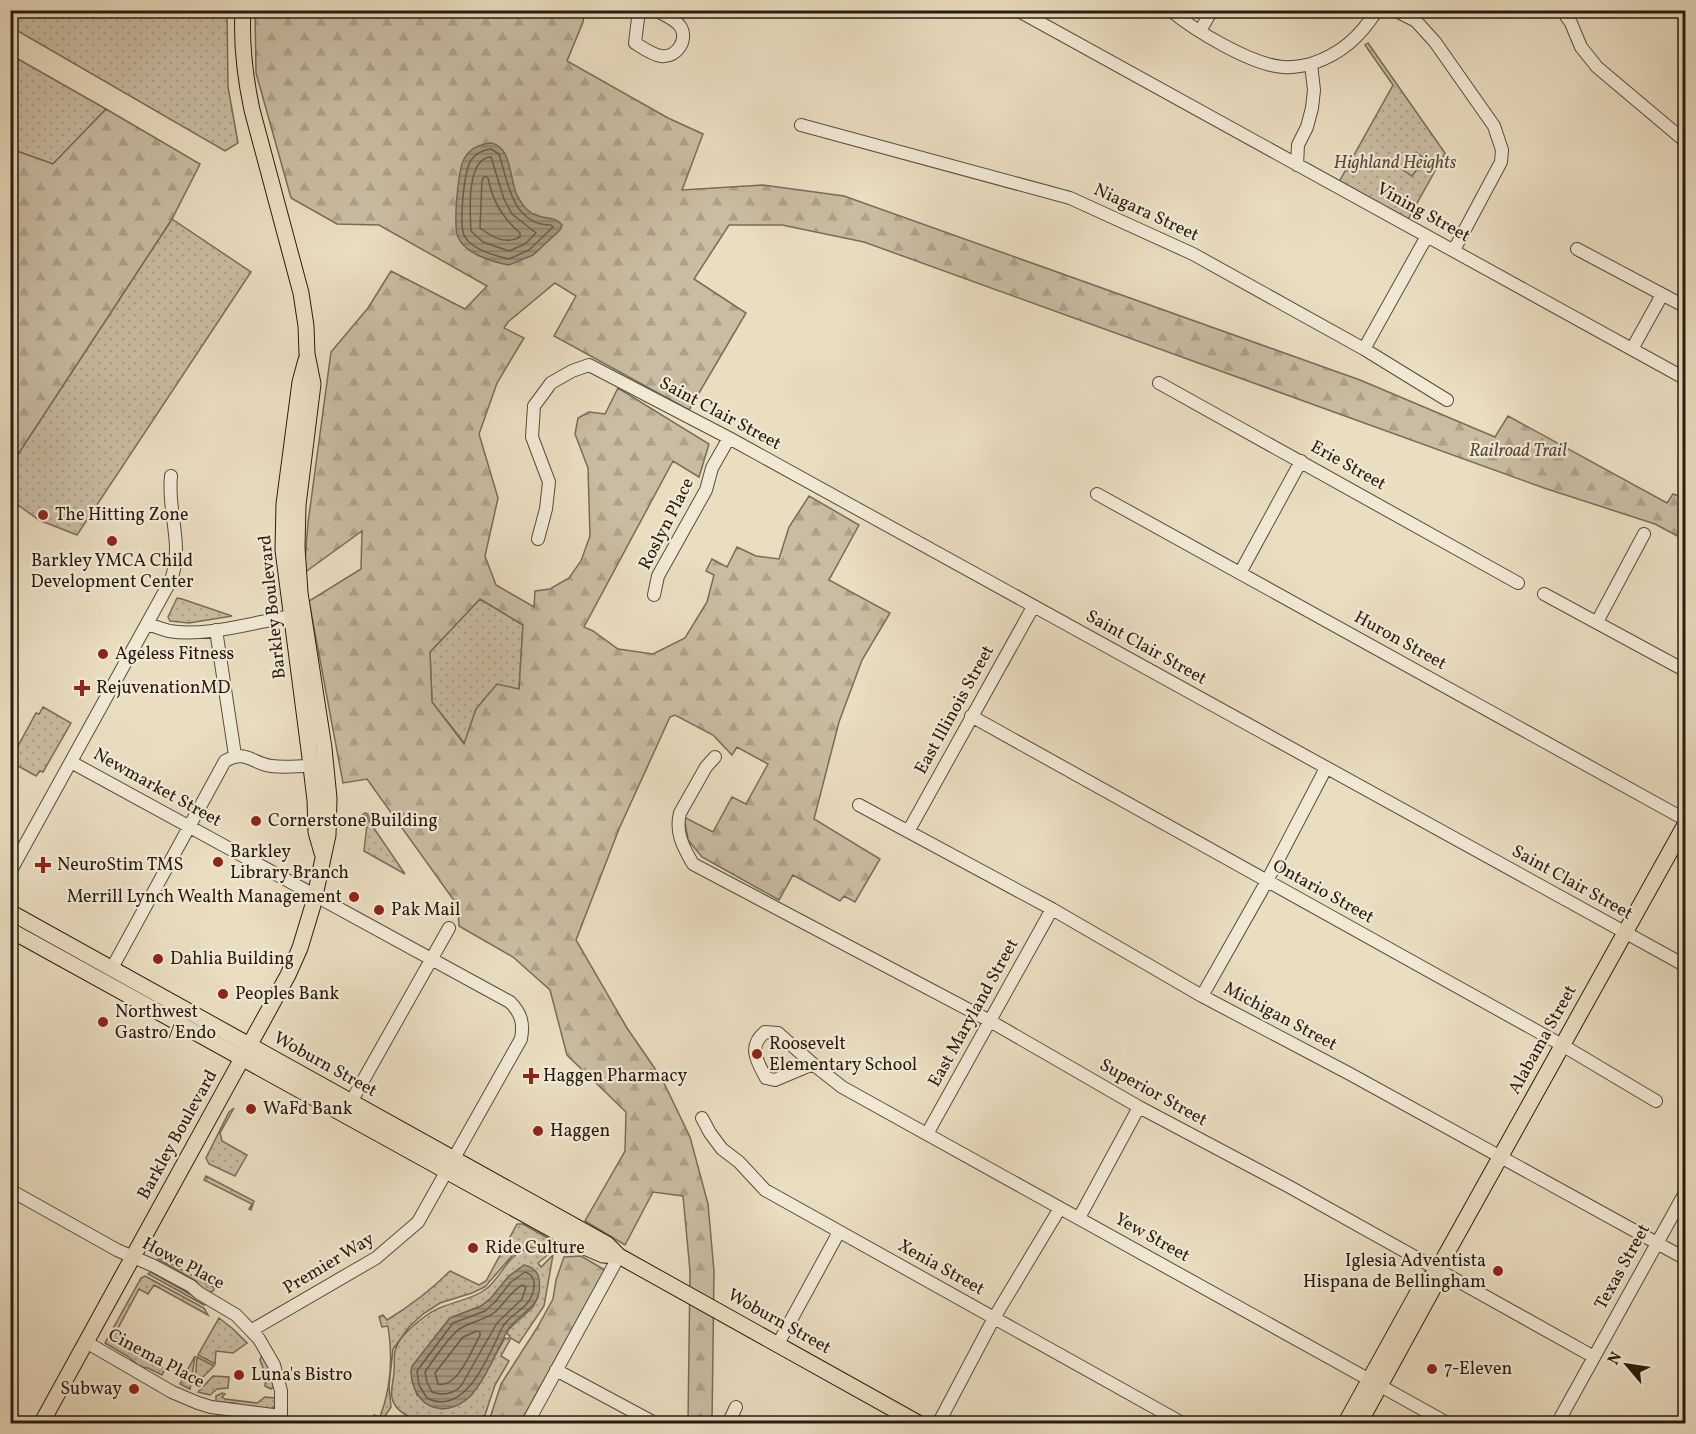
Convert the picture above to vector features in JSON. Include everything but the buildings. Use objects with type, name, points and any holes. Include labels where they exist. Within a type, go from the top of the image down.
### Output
[{"type":"main road","name":"Barkley Boulevard","points":[[41,1424],[280,991],[297,955],[315,895],[322,855],[316,832],[315,800],[318,765],[297,615],[283,550],[284,504],[300,382],[307,354],[306,326],[301,293],[245,80],[243,10]]},
{"type":"main road","name":"Alabama Street","points":[[1359,1424],[1375,1382],[1424,1281],[1435,1273],[1686,821]]},
{"type":"main road","name":"Woburn Street","points":[[10,912],[112,968],[247,1052],[451,1166]]},
{"type":"main road","name":"Woburn Street","points":[[10,930],[247,1052],[351,1102],[580,1245],[603,1255],[619,1256],[920,1424]]},
{"type":"main road","name":"Alabama Street","points":[[1345,1424],[1375,1382]]},
{"type":"street","points":[[639,10],[635,43],[657,55],[669,56],[678,49],[683,40],[682,30],[674,20],[656,10]]},
{"type":"street","name":"Vining Street","points":[[1017,10],[1686,379]]},
{"type":"street","points":[[1170,10],[1200,31],[1252,59],[1269,65],[1298,67],[1338,52],[1355,40],[1377,10]]},
{"type":"street","points":[[1200,31],[1212,10]]},
{"type":"street","points":[[1394,10],[1416,21],[1435,42],[1494,126],[1502,150],[1501,162],[1454,250]]},
{"type":"street","points":[[1562,10],[1571,23],[1581,47],[1597,67],[1686,142]]},
{"type":"street","points":[[1297,165],[1298,145],[1307,127],[1312,108],[1314,90],[1311,64]]},
{"type":"street","name":"Niagara Street","points":[[801,125],[1070,198],[1193,254],[1364,349],[1447,400]]},
{"type":"street","points":[[1364,349],[1427,236]]},
{"type":"street","points":[[1577,249],[1686,307]]},
{"type":"street","points":[[1632,349],[1662,295]]},
{"type":"street","name":"Saint Clair Street","points":[[538,539],[546,509],[549,482],[532,437],[534,406],[551,383],[572,371],[589,365],[729,438],[1686,966]]},
{"type":"street","name":"Erie Street","points":[[1159,383],[1518,583]]},
{"type":"street","name":"Roslyn Place","points":[[654,595],[658,576],[706,490],[712,468],[729,438]]},
{"type":"street","points":[[1240,573],[1301,461]]},
{"type":"street","points":[[10,872],[171,580],[176,567],[178,551],[170,489],[171,476]]},
{"type":"street","name":"Huron Street","points":[[1097,494],[1686,821]]},
{"type":"street","points":[[1597,622],[1644,534]]},
{"type":"street","points":[[1544,594],[1686,671]]},
{"type":"street","name":"East Illinois Street","points":[[909,830],[1033,607]]},
{"type":"street","points":[[147,624],[170,631],[216,630],[297,615]]},
{"type":"street","points":[[216,630],[235,755]]},
{"type":"street","name":"Ontario Street","points":[[971,716],[1562,1045],[1656,1101]]},
{"type":"street","points":[[112,968],[225,761],[235,755],[246,756],[271,766],[318,765]]},
{"type":"street","name":"Superior Street","points":[[715,757],[706,767],[680,813],[678,821],[682,846],[693,864],[990,1021],[1435,1273],[1594,1357]]},
{"type":"street","name":"Newmarket Street","points":[[71,762],[510,1002],[519,1010],[523,1030],[521,1039],[451,1166]]},
{"type":"street","points":[[1202,996],[1267,881],[1326,768]]},
{"type":"street","name":"Michigan Street","points":[[859,805],[1052,909],[1202,996],[1350,1074],[1686,1259]]},
{"type":"street","name":"East Maryland Street","points":[[927,1134],[1052,909]]},
{"type":"street","points":[[351,1102],[449,928]]},
{"type":"street","points":[[765,1032],[778,1032],[813,1064],[776,1080],[766,1078],[759,1065],[754,1047],[756,1039],[765,1032]]},
{"type":"street","name":"Yew Street","points":[[813,1064],[837,1083],[927,1134],[1449,1424]]},
{"type":"street","points":[[1079,1218],[1139,1107]]},
{"type":"street","name":"Xenia Street","points":[[702,1118],[722,1149],[739,1162],[765,1190],[1184,1424]]},
{"type":"street","name":"Premier Way","points":[[252,1330],[376,1258],[391,1246],[423,1215],[451,1166]]},
{"type":"street","name":"Howe Place","points":[[10,1190],[84,1230],[96,1239],[191,1286],[230,1311],[252,1330],[266,1350],[276,1372],[281,1393],[281,1416]]},
{"type":"street","name":"Texas Street","points":[[1557,1424],[1686,1191]]},
{"type":"street","points":[[938,1424],[994,1318],[1060,1208]]},
{"type":"street","points":[[778,1344],[839,1232]]},
{"type":"street","points":[[526,1424],[619,1256]]},
{"type":"street","name":"Cinema Place","points":[[86,1342],[162,1386],[198,1403],[211,1407],[281,1416]]},
{"type":"street","points":[[556,1370],[651,1421]]},
{"type":"street","points":[[728,1424],[736,1407]]},
{"type":"green space","points":[[11,10],[227,11],[228,87],[238,143],[225,151],[11,27]]},
{"type":"green space","name":"Railroad Trail","points":[[255,11],[584,11],[583,22],[567,61],[668,118],[703,134],[682,190],[763,185],[844,196],[1360,380],[1495,437],[1508,416],[1667,503],[1673,494],[1685,498],[1685,540],[1655,524],[1544,488],[864,242],[782,225],[729,225],[694,279],[746,313],[689,410],[554,336],[576,296],[555,283],[508,322],[504,328],[524,338],[497,383],[479,434],[498,498],[485,556],[496,585],[534,607],[535,591],[550,589],[569,578],[581,561],[590,536],[588,468],[575,434],[578,418],[589,412],[605,414],[618,388],[709,444],[699,477],[673,461],[584,627],[618,649],[653,654],[685,638],[707,602],[714,575],[706,571],[712,559],[727,567],[737,547],[756,556],[779,559],[789,527],[809,496],[859,525],[829,580],[890,613],[862,660],[839,722],[814,819],[880,859],[855,902],[844,896],[840,901],[793,875],[779,900],[702,857],[688,840],[684,817],[713,832],[732,797],[746,804],[768,764],[737,747],[732,755],[713,735],[675,715],[670,717],[619,829],[576,940],[627,1028],[662,1079],[690,1137],[708,1204],[714,1271],[712,1423],[688,1423],[690,1271],[683,1196],[653,1192],[625,1245],[585,1221],[625,1151],[626,1112],[567,1055],[550,990],[513,957],[459,926],[458,906],[367,779],[343,783],[309,601],[361,569],[362,531],[304,573],[308,523],[331,352],[368,308],[391,271],[465,309],[487,286],[379,225],[337,224],[291,198],[256,73]],"holes":[[[480,599],[523,625],[519,689],[497,684],[476,709],[464,744],[432,702],[430,652]]]},
{"type":"green space","name":"Highland Heights","points":[[1368,43],[1445,153],[1407,221],[1339,182],[1393,85],[1365,45]]},
{"type":"green space","points":[[11,55],[106,109],[53,164],[11,149]]},
{"type":"green space","points":[[106,109],[200,164],[172,219],[11,465],[11,149],[53,164]]},
{"type":"green space","points":[[1416,152],[1425,159],[1412,176],[1403,170]]},
{"type":"green space","name":"The Hitting Zone","points":[[172,219],[251,272],[77,535],[39,520],[11,500],[11,465]]},
{"type":"green space","points":[[177,598],[232,616],[189,623],[170,621],[168,617]]},
{"type":"green space","points":[[480,599],[523,625],[519,690],[476,709],[465,744],[432,702],[430,652]]},
{"type":"green space","points":[[43,707],[71,723],[43,772],[40,771],[36,776],[11,762],[11,759],[36,713],[39,714]]},
{"type":"green space","points":[[365,813],[371,815],[369,821],[405,874],[364,851],[368,816],[362,815]]},
{"type":"green space","points":[[234,1108],[220,1133],[222,1141],[247,1155],[235,1176],[209,1164],[206,1158],[229,1112]]},
{"type":"green space","points":[[206,1176],[254,1201],[251,1210],[249,1209],[252,1204],[204,1180]]},
{"type":"green space","points":[[517,1224],[523,1224],[558,1244],[558,1248],[555,1251],[529,1247],[516,1251],[485,1287],[440,1303],[409,1327],[393,1349],[389,1387],[391,1407],[380,1423],[370,1423],[374,1415],[380,1417],[387,1395],[390,1372],[388,1326],[382,1327],[379,1317],[383,1315],[387,1320],[412,1304],[450,1271],[479,1285],[486,1281]]},
{"type":"green space","points":[[529,1249],[550,1253],[538,1263],[541,1267],[553,1255],[544,1306],[519,1343],[511,1338],[501,1356],[509,1361],[495,1385],[485,1415],[474,1424],[427,1422],[405,1414],[392,1398],[395,1353],[401,1339],[412,1327],[432,1312],[472,1297],[486,1289],[510,1260]],"holes":[[[520,1268],[538,1297],[533,1307],[508,1330],[507,1334],[510,1336],[508,1339],[505,1338],[473,1393],[461,1403],[442,1409],[417,1395],[412,1379],[430,1344],[450,1318],[481,1306],[491,1298],[508,1277]]]},
{"type":"green space","points":[[158,1256],[215,1288],[209,1293],[196,1281],[158,1259]]},
{"type":"green space","points":[[581,1256],[605,1270],[520,1423],[485,1424],[491,1415],[501,1384],[553,1299],[556,1280],[564,1257]]},
{"type":"green space","points":[[151,1272],[206,1303],[204,1305],[148,1274]]},
{"type":"green space","points":[[145,1276],[204,1308],[208,1315],[154,1285],[148,1294],[139,1289],[116,1332],[122,1335],[119,1341],[154,1360],[153,1362],[165,1369],[162,1375],[140,1367],[129,1357],[105,1343],[141,1278]]},
{"type":"green space","points":[[219,1318],[247,1343],[233,1353],[216,1351],[215,1364],[198,1355]]},
{"type":"green space","points":[[262,1355],[270,1368],[275,1385],[271,1389],[265,1386],[266,1376],[260,1360]]},
{"type":"green space","points":[[195,1356],[190,1389],[180,1384]]},
{"type":"green space","points":[[197,1357],[214,1366],[195,1385]]},
{"type":"green space","points":[[213,1376],[229,1377],[228,1388],[217,1389],[210,1395],[198,1392]]},
{"type":"green space","points":[[225,1394],[222,1397],[225,1399],[257,1403],[265,1397],[276,1398],[276,1405],[269,1410],[216,1402],[216,1396]]},
{"type":"water","points":[[491,143],[503,150],[509,164],[514,188],[523,205],[535,215],[553,219],[562,225],[560,230],[533,255],[509,265],[473,253],[462,243],[457,231],[458,185],[464,159],[476,147]]},
{"type":"water","points":[[524,1265],[532,1268],[537,1274],[540,1289],[538,1297],[507,1331],[478,1386],[467,1399],[459,1404],[443,1409],[428,1405],[417,1393],[413,1384],[412,1366],[450,1318],[481,1306],[491,1298],[508,1277]]},
{"type":"place","name":"The Hitting Zone","points":[[43,515]]},
{"type":"place","name":"Barkley YMCA Child Development Center","points":[[112,541]]},
{"type":"place","name":"Ageless Fitness","points":[[103,654]]},
{"type":"place","name":"RejuvenationMD","points":[[82,688]]},
{"type":"place","name":"Cornerstone Building","points":[[256,821]]},
{"type":"place","name":"Barkley Library Branch","points":[[218,862]]},
{"type":"place","name":"NeuroStim TMS","points":[[43,865]]},
{"type":"place","name":"Merrill Lynch Wealth Management","points":[[354,897]]},
{"type":"place","name":"Pak Mail","points":[[379,910]]},
{"type":"place","name":"Dahlia Building","points":[[158,959]]},
{"type":"place","name":"Peoples Bank","points":[[223,994]]},
{"type":"place","name":"Northwest Gastro/Endo","points":[[103,1022]]},
{"type":"place","name":"Roosevelt Elementary School","points":[[757,1054]]},
{"type":"place","name":"Haggen Pharmacy","points":[[531,1076]]},
{"type":"place","name":"WaFd Bank","points":[[251,1109]]},
{"type":"place","name":"Haggen","points":[[538,1131]]},
{"type":"place","name":"Ride Culture","points":[[473,1248]]},
{"type":"place","name":"Iglesia Adventista Hispana de Bellingham","points":[[1498,1271]]},
{"type":"place","name":"7-Eleven","points":[[1432,1369]]},
{"type":"place","name":"Luna's Bistro","points":[[239,1375]]},
{"type":"place","name":"Subway","points":[[134,1389]]}]
